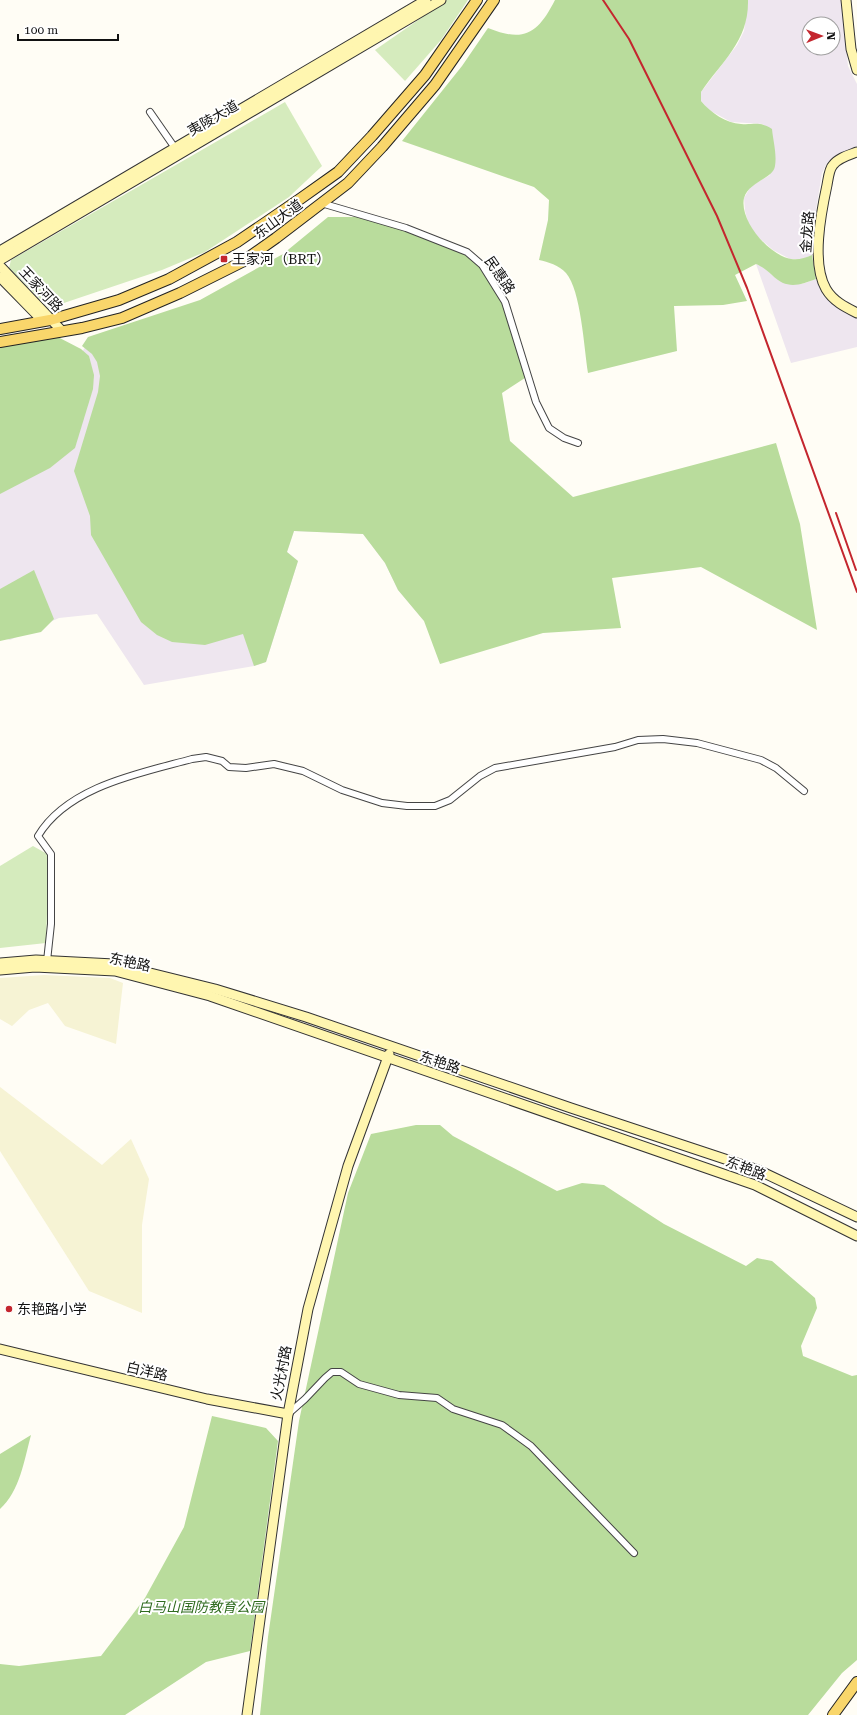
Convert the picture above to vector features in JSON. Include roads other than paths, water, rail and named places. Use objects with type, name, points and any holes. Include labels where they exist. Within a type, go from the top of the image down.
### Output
[{"type":"main road","name":"夷陵大道","points":[[0,251],[426,0]]},
{"type":"main road","name":"夷陵大道","points":[[0,260],[440,0]]},
{"type":"main road","name":"东山大道","points":[[0,329],[47,320],[119,300],[169,279],[237,242],[338,172],[425,74],[476,0]]},
{"type":"main road","name":"东山大道","points":[[0,342],[58,332],[122,318],[180,293],[242,262],[348,183],[435,85],[494,0]]},
{"type":"main road","points":[[846,0],[851,49],[857,70]]},
{"type":"main road","name":"金龙路","points":[[857,152],[840,159],[832,165],[823,202],[818,247],[822,277],[826,289],[842,306],[857,312]]},
{"type":"main road","name":"王家河路","points":[[0,266],[58,332]]},
{"type":"main road","name":"王家河路","points":[[0,276],[47,320]]},
{"type":"main road","name":"东艳路","points":[[0,963],[47,961],[114,964],[215,989],[306,1017],[571,1108],[758,1170],[857,1217]]},
{"type":"main road","name":"东艳路","points":[[0,970],[35,967],[115,971],[210,996],[755,1185],[857,1236]]},
{"type":"main road","name":"火光村路","points":[[247,1715],[288,1414],[308,1309],[328,1233],[348,1166],[392,1047]]},
{"type":"main road","name":"白洋路","points":[[0,1349],[207,1399],[288,1414]]},
{"type":"main road","points":[[833,1715],[857,1682]]},
{"type":"street","points":[[150,112],[175,148]]},
{"type":"street","name":"民惠路","points":[[321,203],[413,231],[467,252],[482,265],[505,302],[536,402],[549,428],[564,438],[578,443]]},
{"type":"street","points":[[47,961],[51,924],[51,854],[38,836],[43,829],[66,807],[102,785],[192,759],[206,757],[222,761],[229,767],[246,768],[274,764],[303,771],[342,790],[382,803],[407,806],[435,806],[450,800],[480,776],[495,768],[615,747],[638,740],[663,739],[697,743],[761,760],[776,768],[804,791]]},
{"type":"street","points":[[288,1414],[332,1372],[341,1372],[359,1384],[399,1395],[437,1398],[453,1409],[502,1425],[535,1450],[634,1553]]},
{"type":"railway","points":[[603,0],[629,39],[717,216],[747,288],[857,592]]},
{"type":"railway","points":[[836,513],[856,570]]},
{"type":"place","name":"王家河（BRT）","points":[[224,259]]},
{"type":"place","name":"东艳路小学","points":[[9,1309]]},
{"type":"park label","name":"白马山国防教育公园","points":[[201,1607]]}]
